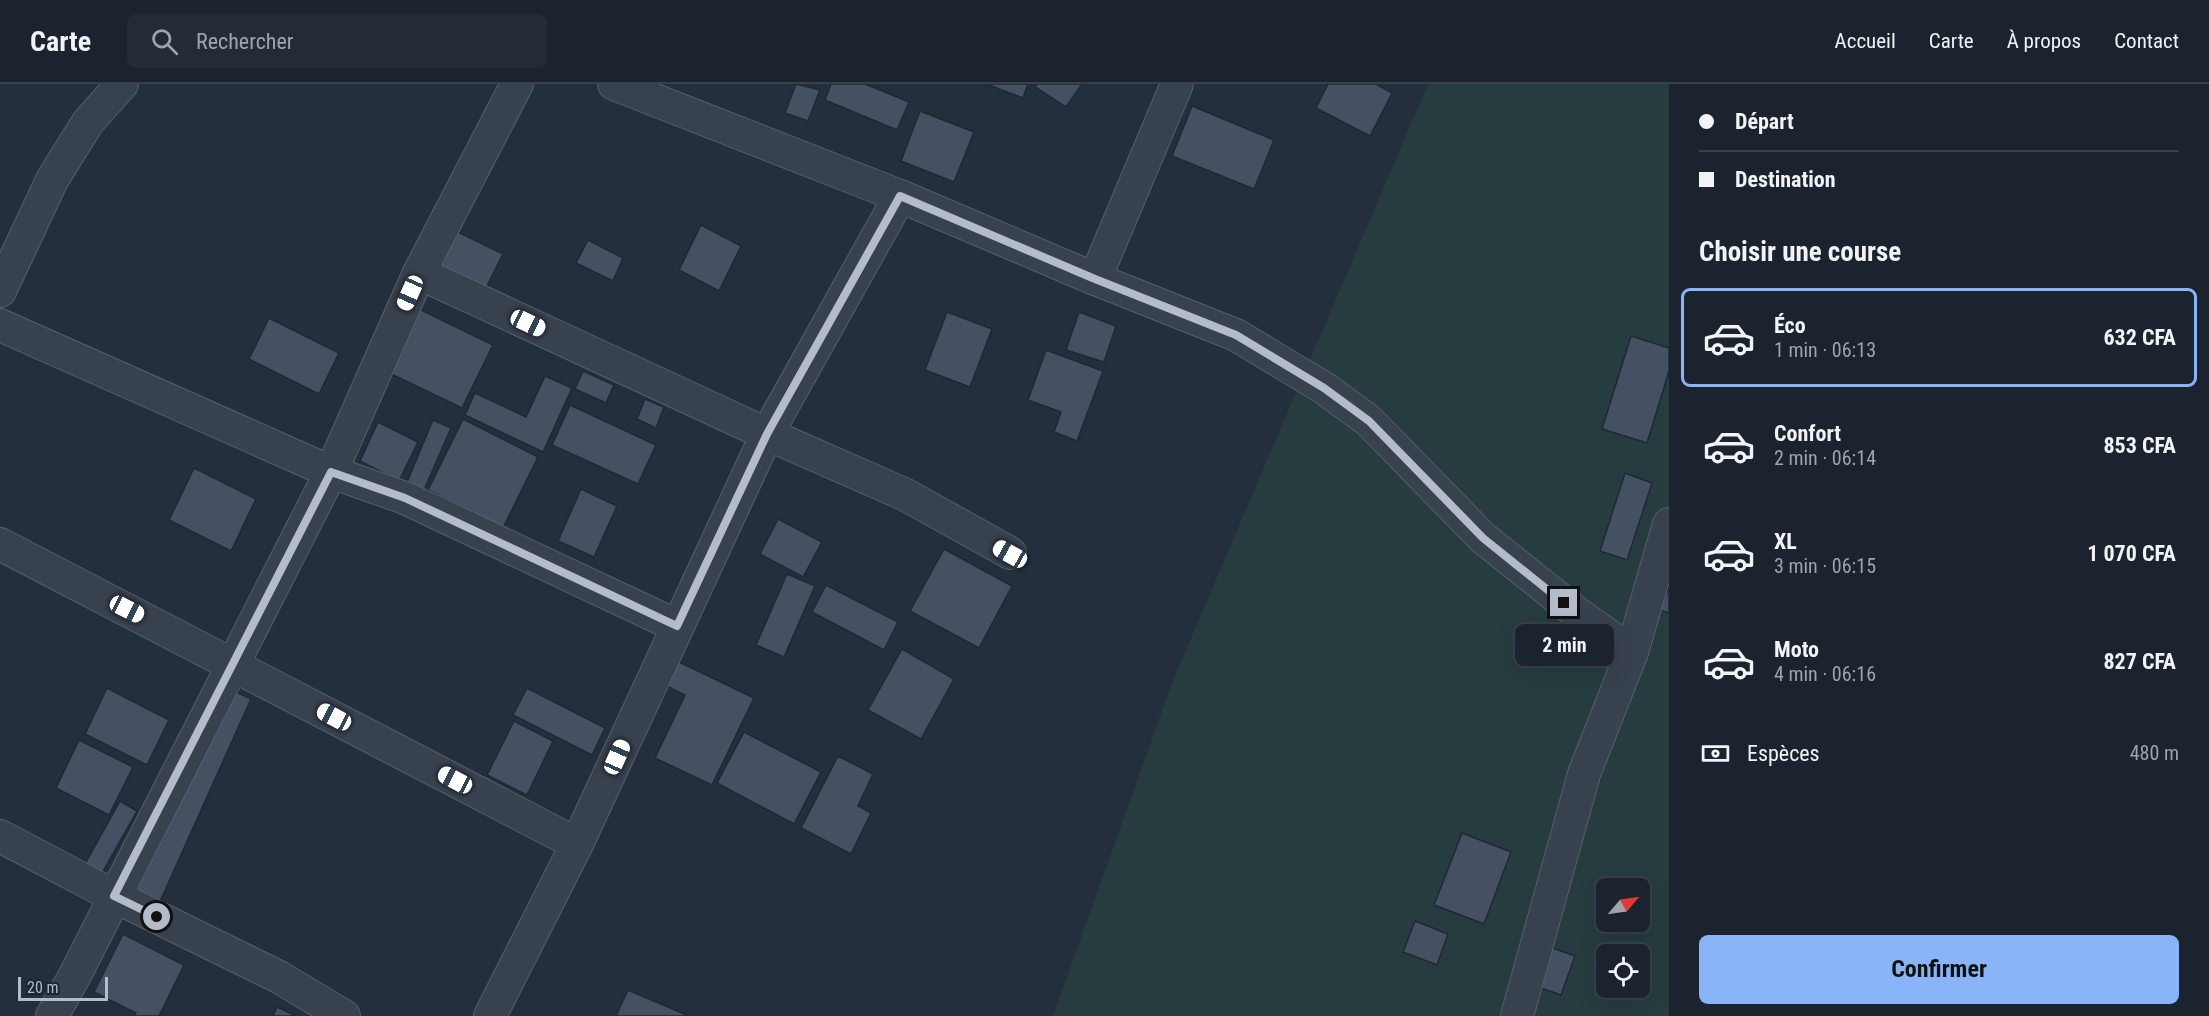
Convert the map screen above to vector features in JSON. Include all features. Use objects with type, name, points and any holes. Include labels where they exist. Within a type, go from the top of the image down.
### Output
[{"type":"street","points":[[0,291],[52,180],[88,122],[122,84]]},
{"type":"street","points":[[52,1016],[331,472],[419,273],[517,84]]},
{"type":"street","points":[[614,84],[900,196],[1095,279],[1236,335],[1324,388],[1369,421],[1483,538],[1577,613],[1632,652]]},
{"type":"street","points":[[1095,279],[1177,84]]},
{"type":"street","points":[[490,1016],[577,844],[767,434],[900,196]]},
{"type":"street","points":[[419,273],[767,434],[906,495],[1010,554]]},
{"type":"street","points":[[0,325],[331,472],[405,498],[677,626]]},
{"type":"street","points":[[1517,1016],[1584,774],[1632,652],[1669,524]]},
{"type":"street","points":[[0,544],[577,844]]},
{"type":"street","points":[[0,836],[114,896],[279,977],[344,1016]]},
{"type":"green space","points":[[1428,84],[1669,84],[1669,1016],[1053,1016],[1174,678]]},
{"type":"building","points":[[796,84],[820,90],[808,121],[785,113]]},
{"type":"building","points":[[831,84],[865,84],[909,102],[897,130],[825,100]]},
{"type":"building","points":[[986,84],[1028,84],[1023,98]]},
{"type":"building","points":[[1037,84],[1082,84],[1066,107],[1035,87]]},
{"type":"building","points":[[1328,84],[1376,84],[1392,93],[1370,136],[1316,108]]},
{"type":"building","points":[[1192,106],[1274,140],[1254,189],[1172,156]]},
{"type":"building","points":[[920,111],[974,132],[954,182],[901,161]]},
{"type":"building","points":[[701,225],[741,246],[719,291],[679,270]]},
{"type":"building","points":[[452,229],[503,254],[485,290],[435,265]]},
{"type":"building","points":[[588,240],[623,258],[613,281],[576,263]]},
{"type":"building","points":[[415,307],[493,345],[462,408],[385,371]]},
{"type":"building","points":[[947,312],[992,329],[970,387],[925,370]]},
{"type":"building","points":[[1079,312],[1116,326],[1104,362],[1066,350]]},
{"type":"building","points":[[269,318],[339,353],[319,394],[249,359]]},
{"type":"building","points":[[1631,336],[1669,348],[1669,371],[1647,443],[1602,429]]},
{"type":"building","points":[[1046,350],[1103,371],[1077,441],[1054,432],[1061,412],[1028,400]]},
{"type":"building","points":[[583,371],[614,385],[606,403],[575,389]]},
{"type":"building","points":[[545,376],[572,388],[543,452],[465,415],[475,393],[526,417]]},
{"type":"building","points":[[645,399],[664,407],[656,428],[637,419]]},
{"type":"building","points":[[570,405],[656,445],[638,484],[552,445]]},
{"type":"building","points":[[463,419],[538,457],[503,528],[428,490]]},
{"type":"building","points":[[433,420],[451,428],[424,490],[407,482]]},
{"type":"building","points":[[378,422],[418,442],[399,481],[360,461]]},
{"type":"building","points":[[194,468],[256,499],[231,551],[169,520]]},
{"type":"building","points":[[1625,473],[1652,483],[1627,560],[1600,551]]},
{"type":"building","points":[[581,489],[617,506],[594,557],[558,541]]},
{"type":"building","points":[[778,519],[822,542],[803,577],[760,554]]},
{"type":"building","points":[[944,549],[1012,586],[979,648],[910,611]]},
{"type":"building","points":[[787,574],[815,586],[784,657],[756,645]]},
{"type":"building","points":[[826,585],[898,622],[884,650],[812,612]]},
{"type":"building","points":[[1669,587],[1669,613],[1660,610]]},
{"type":"building","points":[[902,649],[954,679],[921,739],[868,710]]},
{"type":"building","points":[[675,660],[754,698],[712,785],[655,758],[685,695],[663,684]]},
{"type":"building","points":[[225,687],[251,699],[158,906],[132,894]]},
{"type":"building","points":[[107,688],[169,720],[147,765],[85,734]]},
{"type":"building","points":[[527,688],[605,728],[592,755],[513,715]]},
{"type":"building","points":[[514,721],[553,741],[527,795],[487,775]]},
{"type":"building","points":[[744,732],[821,772],[794,824],[717,783]]},
{"type":"building","points":[[79,740],[133,767],[109,815],[56,788]]},
{"type":"building","points":[[838,756],[873,774],[858,806],[871,813],[851,854],[801,828]]},
{"type":"building","points":[[120,801],[137,811],[102,873],[85,864]]},
{"type":"building","points":[[1462,833],[1511,852],[1484,924],[1434,905]]},
{"type":"building","points":[[1415,921],[1448,934],[1437,965],[1403,952]]},
{"type":"building","points":[[123,934],[184,965],[159,1016],[134,1016],[136,1013],[94,992]]},
{"type":"building","points":[[1547,946],[1575,956],[1561,995],[1533,985]]},
{"type":"building","points":[[628,990],[689,1016],[616,1016]]},
{"type":"building","points":[[277,1007],[296,1016],[273,1016]]},
{"type":"route","points":[[157,917],[114,896],[331,472],[405,498],[677,626],[767,434],[900,196],[1095,279],[1236,335],[1324,388],[1369,421],[1483,538],[1564,603]]}]
